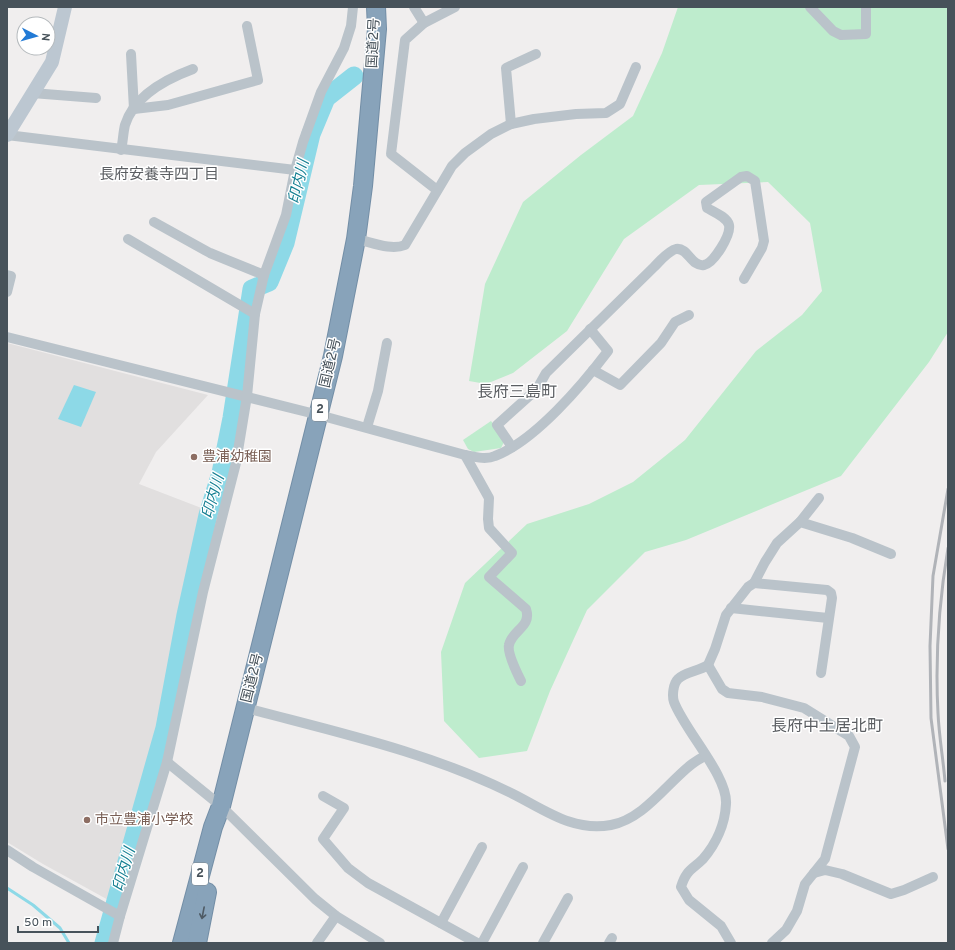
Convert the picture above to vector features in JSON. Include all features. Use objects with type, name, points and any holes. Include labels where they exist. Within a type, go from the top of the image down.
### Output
[{"type":"highway","name":"国道2号","points":[[182,943],[213,827],[221,806],[333,356],[356,239],[363,186],[376,30],[376,7]]},
{"type":"highway","name":"国道2号","points":[[197,943],[220,829],[221,806]]},
{"type":"main road","points":[[7,136],[52,62],[64,7]]},
{"type":"street","points":[[113,943],[167,762],[203,592],[236,464],[250,311],[286,215],[295,170],[303,142],[321,92],[344,48],[351,26],[353,7]]},
{"type":"street","points":[[414,7],[422,20]]},
{"type":"street","points":[[437,190],[391,154],[405,40],[422,20],[455,7]]},
{"type":"street","points":[[810,7],[833,31],[841,35],[866,34],[866,7]]},
{"type":"street","points":[[134,109],[168,105],[258,80],[247,26]]},
{"type":"street","points":[[131,54],[134,109]]},
{"type":"street","points":[[511,124],[506,68],[536,54]]},
{"type":"street","points":[[356,239],[390,247],[400,247],[405,245],[452,166],[465,153],[491,134],[511,124],[534,119],[576,114],[606,113],[620,104],[636,67]]},
{"type":"street","points":[[121,150],[126,124],[134,109],[147,94],[176,75],[193,69]]},
{"type":"street","points":[[32,93],[96,98]]},
{"type":"street","points":[[7,136],[295,170]]},
{"type":"street","points":[[512,447],[498,425],[537,389],[546,373],[590,329],[670,253],[676,249],[682,250],[696,264],[704,265],[711,262],[729,231],[725,218],[707,208],[706,202],[741,177],[747,176],[755,181],[764,241],[762,248],[744,279]]},
{"type":"street","points":[[154,222],[262,282]]},
{"type":"street","points":[[128,239],[250,311]]},
{"type":"street","points":[[7,275],[11,276],[7,292]]},
{"type":"street","points":[[593,370],[620,385],[661,343],[675,322],[689,315]]},
{"type":"street","points":[[7,337],[367,427],[465,455],[485,458],[495,456],[512,447],[540,425],[567,399],[593,370],[608,350],[590,329]]},
{"type":"street","points":[[367,427],[378,391],[387,343]]},
{"type":"street","points":[[465,455],[489,498],[489,528],[512,553],[489,578],[526,609],[528,616],[526,621],[511,639],[508,650],[521,681]]},
{"type":"street","points":[[731,943],[721,926],[689,900],[681,887],[684,876],[703,859],[715,844],[721,828],[726,805],[726,794],[719,777],[690,733],[673,701],[674,686],[678,679],[708,666],[726,615],[748,587],[754,583],[777,543],[800,522],[819,498]]},
{"type":"street","points":[[800,522],[852,538],[891,554]]},
{"type":"street","points":[[754,583],[827,590],[831,593],[832,598],[821,674]]},
{"type":"street","points":[[731,608],[828,618]]},
{"type":"street","points":[[708,666],[722,689],[728,693],[762,698],[804,708],[849,736],[855,747],[825,860],[805,884],[797,911],[786,930],[772,943]]},
{"type":"street","points":[[246,708],[418,754],[512,793],[577,825],[594,827],[612,825],[627,820],[644,808],[692,764],[705,756]]},
{"type":"street","points":[[167,762],[221,806],[315,899],[336,916],[380,943]]},
{"type":"street","points":[[324,796],[344,808],[323,839],[348,868],[368,882],[477,943]]},
{"type":"street","points":[[441,923],[482,847]]},
{"type":"street","points":[[7,850],[33,867],[120,916]]},
{"type":"street","points":[[482,943],[523,867]]},
{"type":"street","points":[[814,873],[825,870],[842,874],[890,894],[904,890],[933,877]]},
{"type":"street","points":[[543,943],[568,898]]},
{"type":"street","points":[[317,943],[336,916]]},
{"type":"shaded area","points":[[7,343],[208,395],[156,452],[139,484],[204,509],[187,585],[156,755],[112,902],[43,864],[7,842]]},
{"type":"green space","points":[[678,7],[948,7],[948,332],[929,362],[841,476],[686,540],[645,552],[587,610],[550,691],[527,751],[479,758],[444,721],[441,652],[465,583],[527,524],[589,504],[633,482],[685,440],[756,351],[802,315],[822,291],[810,223],[768,182],[699,185],[624,239],[567,331],[513,373],[486,384],[469,381],[485,284],[523,202],[581,155],[633,116],[662,53]]},
{"type":"green space","points":[[491,421],[505,440],[501,448],[474,452],[468,449],[463,440]]},
{"type":"water","points":[[74,385],[96,392],[81,427],[58,419]]},
{"type":"waterway","name":"印内川","points":[[104,943],[165,728],[186,615],[208,515],[221,473],[232,418],[252,289],[269,282],[285,243],[311,134],[326,98],[354,76]]},
{"type":"waterway","points":[[7,888],[33,905],[60,928],[69,943]]},
{"type":"railway","points":[[948,489],[933,576],[930,646],[931,718],[948,849]]},
{"type":"railway","points":[[945,781],[937,692],[937,651],[942,589],[948,548]]},
{"type":"place","name":"豊浦幼稚園","points":[[194,457]]},
{"type":"place","name":"市立豊浦小学校","points":[[87,820]]},
{"type":"district","name":"長府安養寺四丁目","points":[[159,175]]},
{"type":"district","name":"長府三島町","points":[[517,393]]},
{"type":"district","name":"長府中土居北町","points":[[827,727]]}]
